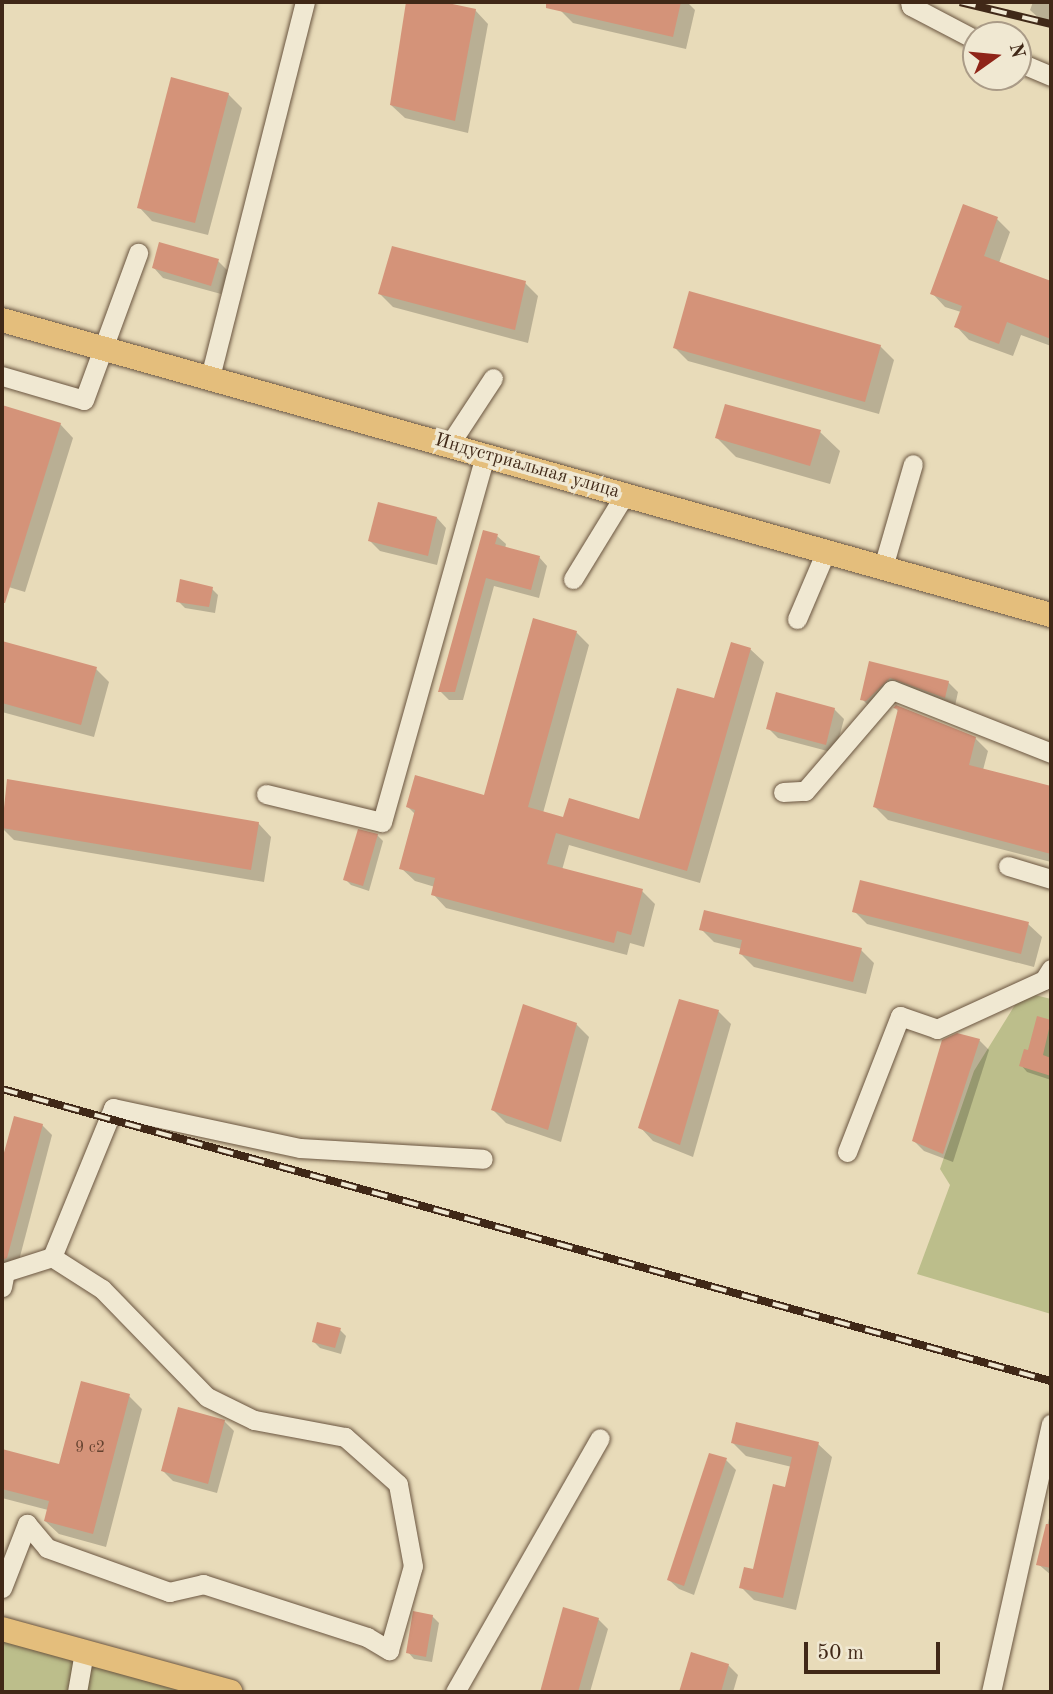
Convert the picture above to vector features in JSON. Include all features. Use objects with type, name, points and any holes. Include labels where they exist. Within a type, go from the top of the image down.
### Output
[{"type":"main road","name":"Индустриальная улица","points":[[2,320],[1051,615]]},
{"type":"main road","points":[[2,1629],[230,1692]]},
{"type":"lane","points":[[210,377],[305,2]]},
{"type":"lane","points":[[909,2],[911,6],[962,33]]},
{"type":"lane","points":[[1032,68],[1051,76]]},
{"type":"lane","points":[[2,376],[84,400],[138,253]]},
{"type":"lane","points":[[449,445],[493,378]]},
{"type":"lane","points":[[266,794],[382,822],[485,455]]},
{"type":"lane","points":[[883,567],[913,464]]},
{"type":"lane","points":[[573,579],[625,494]]},
{"type":"lane","points":[[797,619],[826,551]]},
{"type":"lane","points":[[783,792],[805,791],[892,690],[1051,754]]},
{"type":"lane","points":[[1009,866],[1051,879]]},
{"type":"lane","points":[[847,1152],[900,1016],[937,1029],[1044,980],[1051,968]]},
{"type":"lane","points":[[52,1257],[113,1108],[300,1148],[483,1158]]},
{"type":"lane","points":[[2,1287],[5,1272],[52,1257]]},
{"type":"lane","points":[[2,1588],[27,1524],[47,1548],[169,1592],[203,1584],[367,1637],[389,1650],[413,1566],[398,1484],[345,1437],[254,1420],[207,1397],[102,1289],[52,1257]]},
{"type":"lane","points":[[991,1692],[1051,1424]]},
{"type":"lane","points":[[455,1692],[600,1438]]},
{"type":"lane","points":[[77,1692],[83,1652]]},
{"type":"green space","points":[[1023,992],[1051,999],[1051,1314],[917,1274],[950,1185],[940,1169],[974,1071]]},
{"type":"green space","points":[[2,1640],[194,1692],[2,1692]]},
{"type":"building","points":[[406,2],[443,2],[476,9],[455,121],[390,105]]},
{"type":"building","points":[[546,2],[681,2],[673,37],[546,8]]},
{"type":"building","points":[[171,77],[229,93],[195,223],[137,208]]},
{"type":"building","points":[[963,204],[998,217],[984,256],[1051,281],[1051,339],[1007,322],[999,344],[954,327],[962,306],[930,294]]},
{"type":"building","points":[[159,242],[219,259],[211,286],[152,268]]},
{"type":"building","points":[[392,246],[526,281],[515,330],[378,294]]},
{"type":"building","points":[[689,291],[881,345],[865,402],[673,348]]},
{"type":"building","points":[[725,404],[821,430],[810,466],[715,438]]},
{"type":"building","points":[[2,405],[61,423],[5,603],[2,603]]},
{"type":"building","points":[[378,502],[437,517],[428,556],[368,541]]},
{"type":"building","points":[[483,530],[498,534],[495,544],[540,556],[531,590],[486,578],[455,692],[438,692]]},
{"type":"building","points":[[180,579],[213,587],[209,607],[176,602]]},
{"type":"building","points":[[533,618],[577,631],[528,807],[563,817],[569,798],[639,819],[677,688],[714,698],[731,642],[751,648],[687,871],[556,833],[547,864],[643,889],[631,935],[617,931],[614,943],[431,895],[435,878],[399,869],[415,810],[406,807],[415,775],[484,795]]},
{"type":"building","points":[[2,641],[97,667],[81,725],[2,703]]},
{"type":"building","points":[[869,661],[949,681],[945,698],[890,678],[866,701],[860,700]]},
{"type":"building","points":[[776,692],[835,708],[826,745],[766,729]]},
{"type":"building","points":[[896,705],[976,737],[969,765],[1051,786],[1051,854],[873,807],[898,709],[893,708]]},
{"type":"building","points":[[7,779],[259,822],[251,870],[2,828]]},
{"type":"building","points":[[358,829],[378,834],[363,886],[343,880]]},
{"type":"building","points":[[860,880],[1029,922],[1021,954],[852,912]]},
{"type":"building","points":[[704,910],[862,948],[853,982],[739,954],[742,940],[699,930]]},
{"type":"building","points":[[679,999],[719,1010],[680,1145],[638,1128]]},
{"type":"building","points":[[523,1004],[577,1023],[548,1130],[491,1110]]},
{"type":"building","points":[[1037,1016],[1051,1020],[1043,1055],[1051,1058],[1051,1076],[1019,1066],[1024,1049],[1028,1050]]},
{"type":"building","points":[[957,1033],[980,1039],[943,1154],[912,1141],[942,1040]]},
{"type":"building","points":[[14,1116],[43,1124],[7,1258],[2,1260],[2,1160]]},
{"type":"building","points":[[317,1322],[341,1328],[335,1348],[312,1342]]},
{"type":"building","points":[[81,1381],[130,1394],[93,1534],[44,1521],[49,1501],[2,1489],[2,1449],[59,1464]]},
{"type":"building","points":[[178,1407],[225,1420],[208,1484],[161,1471]]},
{"type":"building","points":[[736,1422],[819,1442],[783,1598],[739,1588],[744,1567],[753,1569],[773,1484],[785,1487],[792,1457],[731,1443]]},
{"type":"building","points":[[709,1453],[727,1458],[684,1586],[667,1580]]},
{"type":"building","points":[[1046,1524],[1051,1524],[1051,1568],[1036,1565]]},
{"type":"building","points":[[563,1607],[599,1618],[578,1692],[540,1692]]},
{"type":"building","points":[[413,1611],[433,1615],[426,1657],[406,1653]]},
{"type":"building","points":[[691,1652],[729,1664],[721,1692],[679,1692]]},
{"type":"railway","points":[[960,2],[1051,24]]},
{"type":"railway","points":[[2,1089],[1051,1381]]}]
